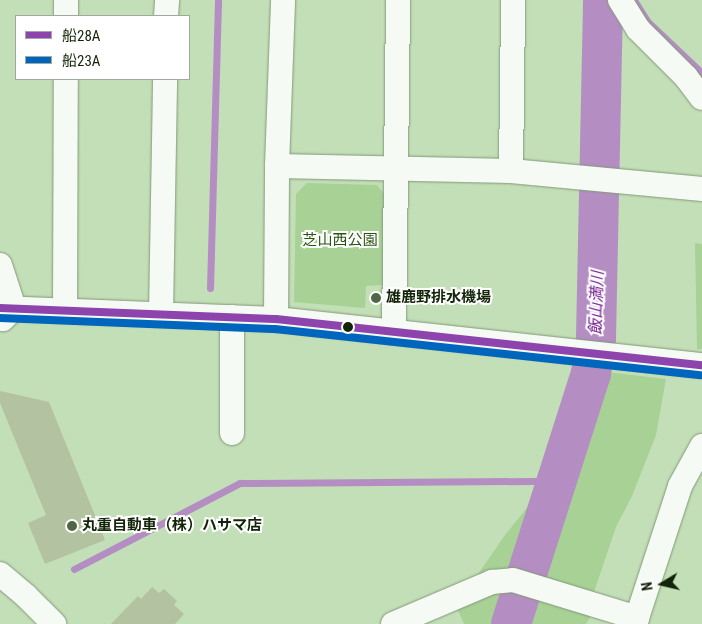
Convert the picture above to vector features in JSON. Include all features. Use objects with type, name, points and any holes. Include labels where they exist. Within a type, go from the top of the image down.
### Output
[{"type":"street","points":[[66,0],[66,15]]},
{"type":"street","points":[[166,15],[167,0]]},
{"type":"street","points":[[276,319],[277,166],[283,0]]},
{"type":"street","points":[[394,332],[398,0]]},
{"type":"street","points":[[511,172],[513,0]]},
{"type":"street","points":[[620,0],[638,29],[686,78],[702,98]]},
{"type":"street","points":[[633,0],[638,29]]},
{"type":"street","points":[[65,310],[66,80]]},
{"type":"street","points":[[161,314],[165,80]]},
{"type":"street","points":[[277,166],[397,167],[511,172],[582,180],[702,189]]},
{"type":"street","points":[[0,265],[5,313],[65,310],[276,319],[702,365]]},
{"type":"street","points":[[232,317],[232,433]]},
{"type":"street","points":[[393,624],[492,582],[513,580],[636,621],[680,486],[702,446]]},
{"type":"street","points":[[0,574],[26,596],[54,624]]},
{"type":"green space","name":"芝山西公園","points":[[307,183],[377,185],[386,196],[384,285],[366,286],[365,308],[294,302],[296,194]]},
{"type":"green space","points":[[695,243],[702,244],[702,349],[697,349]]},
{"type":"green space","points":[[607,372],[666,379],[656,435],[632,496],[616,527],[594,592],[540,577]]},
{"type":"green space","points":[[538,494],[514,570],[474,580],[505,535]]},
{"type":"green space","points":[[510,587],[499,624],[464,624],[456,606]]},
{"type":"green space","points":[[533,595],[593,612],[586,624],[525,624]]},
{"type":"building","points":[[0,391],[49,402],[105,540],[45,564],[28,523],[46,515],[0,403]]},
{"type":"building","points":[[152,587],[159,593],[164,589],[177,601],[174,605],[184,614],[175,624],[111,624],[138,596],[141,599]]},
{"type":"waterway","points":[[210,288],[218,0]]},
{"type":"waterway","name":"飯山満川","points":[[511,624],[591,374],[596,337],[603,0]]},
{"type":"waterway","points":[[634,0],[647,21],[702,73]]},
{"type":"waterway","points":[[74,569],[240,483],[556,481]]},
{"type":"transit line","name":"船28A","points":[[0,308],[276,319],[702,365]]},
{"type":"transit line","name":"船23A","points":[[0,318],[275,329],[701,375]]},
{"type":"place","name":"雄鹿野排水機場","points":[[376,298]]},
{"type":"place","name":"丸重自動車（株）ハサマ店","points":[[72,526]]}]
